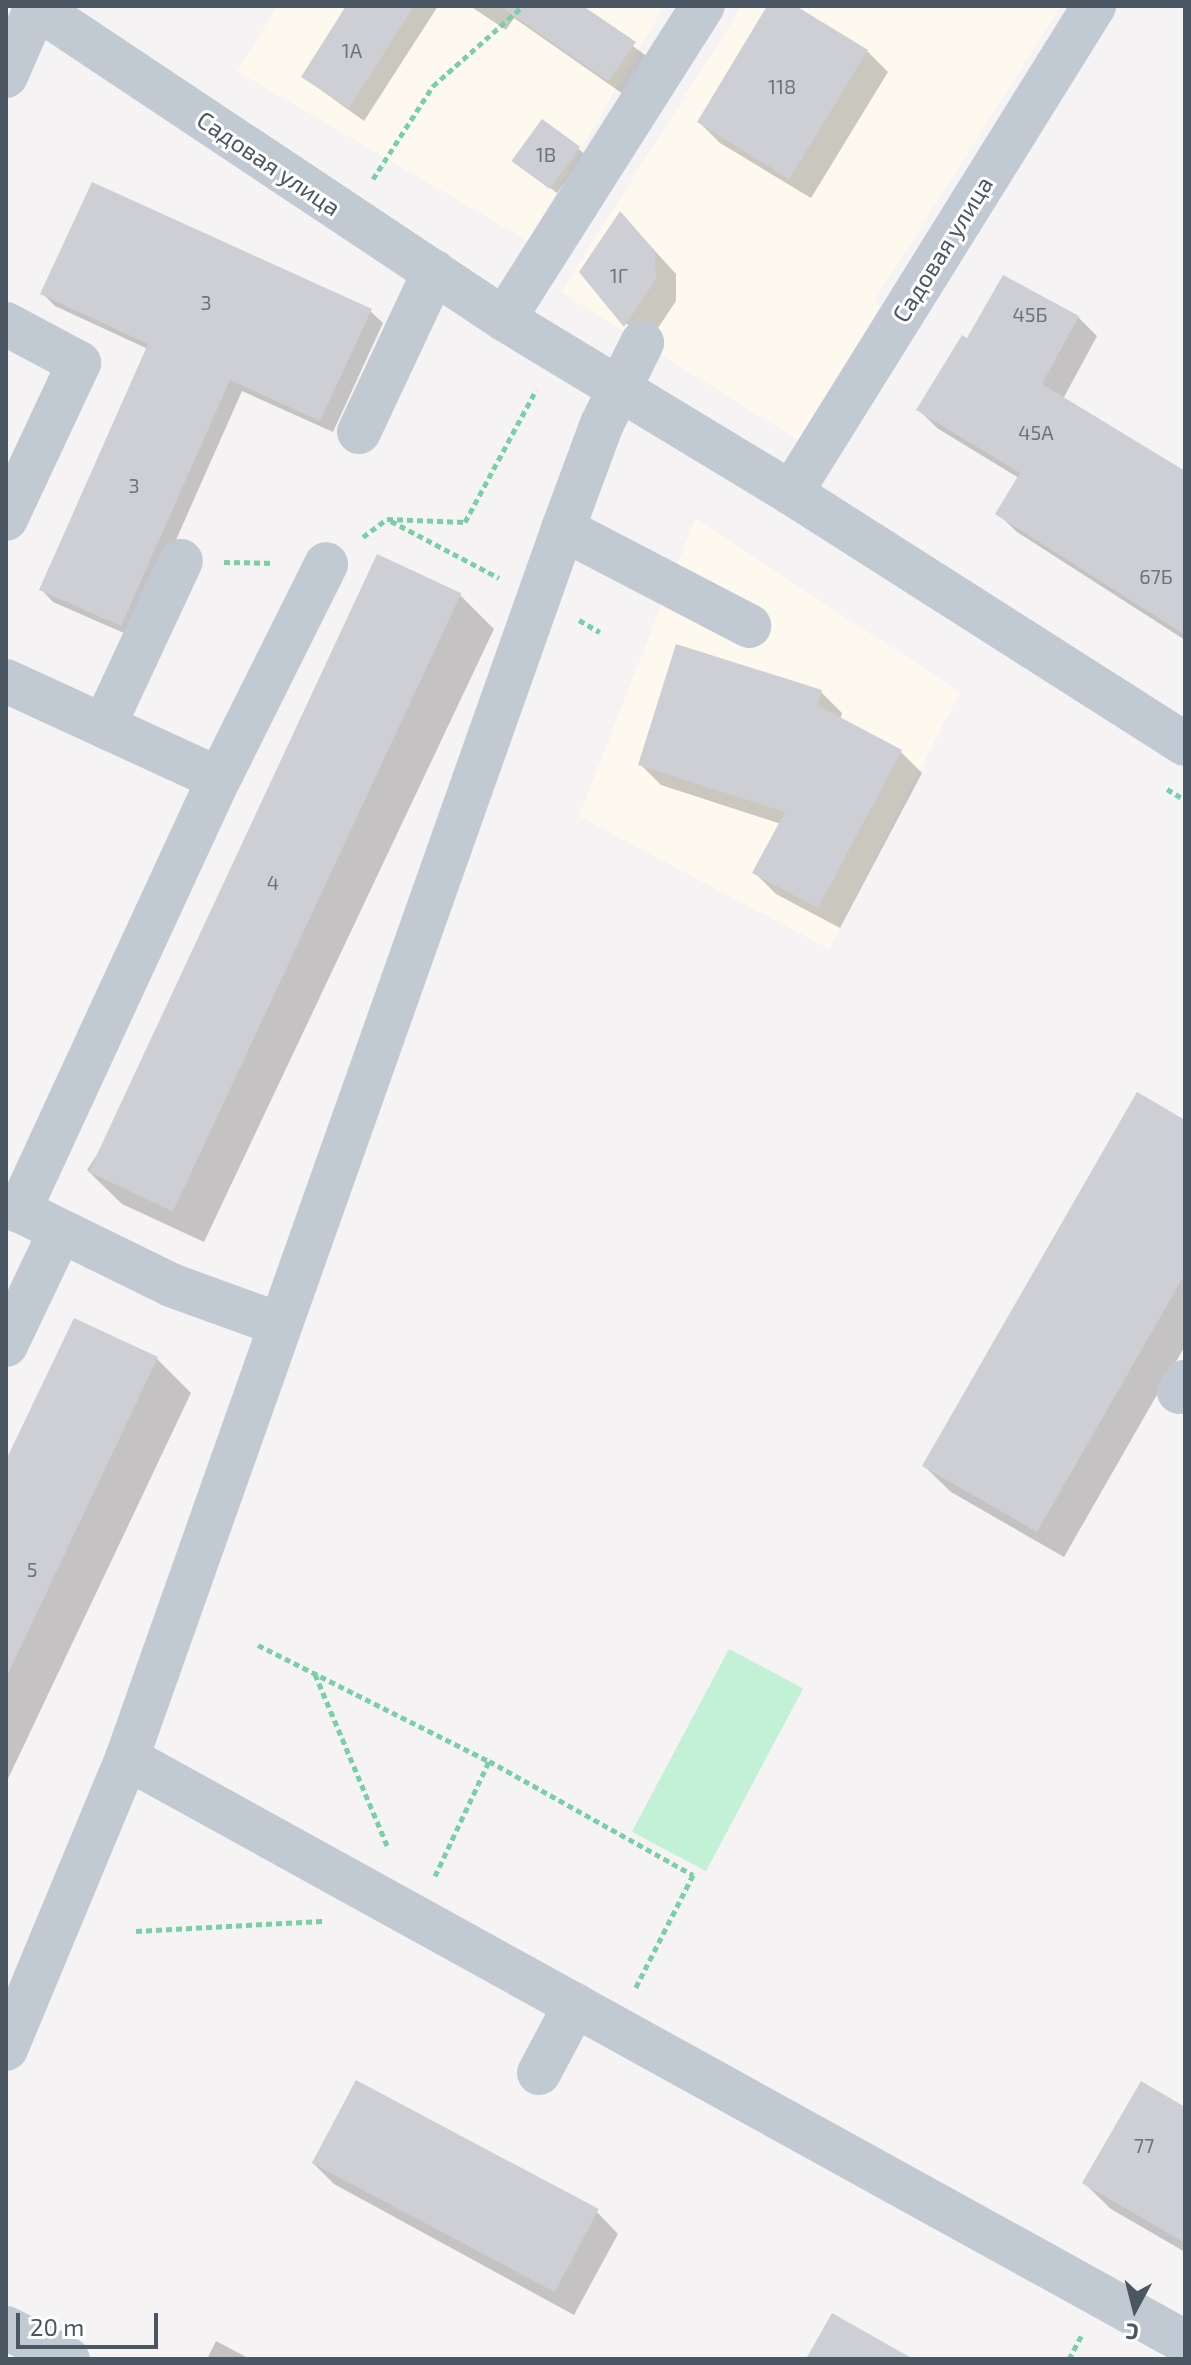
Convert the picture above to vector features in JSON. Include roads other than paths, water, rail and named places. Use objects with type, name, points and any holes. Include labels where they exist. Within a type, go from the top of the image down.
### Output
[{"type":"street","points":[[6,76],[35,6]]},
{"type":"street","name":"Садовая улица","points":[[35,6],[504,319],[791,493],[1185,744]]},
{"type":"street","points":[[504,319],[703,6]]},
{"type":"street","name":"Садовая улица","points":[[791,493],[1094,6]]},
{"type":"street","points":[[359,432],[434,272]]},
{"type":"street","points":[[6,324],[79,363],[6,519]]},
{"type":"street","points":[[6,2049],[127,1758],[278,1324],[563,529],[617,387],[642,343]]},
{"type":"street","points":[[563,529],[749,626]]},
{"type":"street","points":[[104,726],[181,561]]},
{"type":"street","points":[[278,1324],[171,1285],[59,1234],[12,1208],[326,564]]},
{"type":"street","points":[[6,681],[219,779]]},
{"type":"street","points":[[6,1345],[59,1234]]},
{"type":"street","points":[[127,1758],[1185,2342]]},
{"type":"street","points":[[539,2073],[575,2005]]},
{"type":"street","points":[[6,2328],[68,2359]]}]
